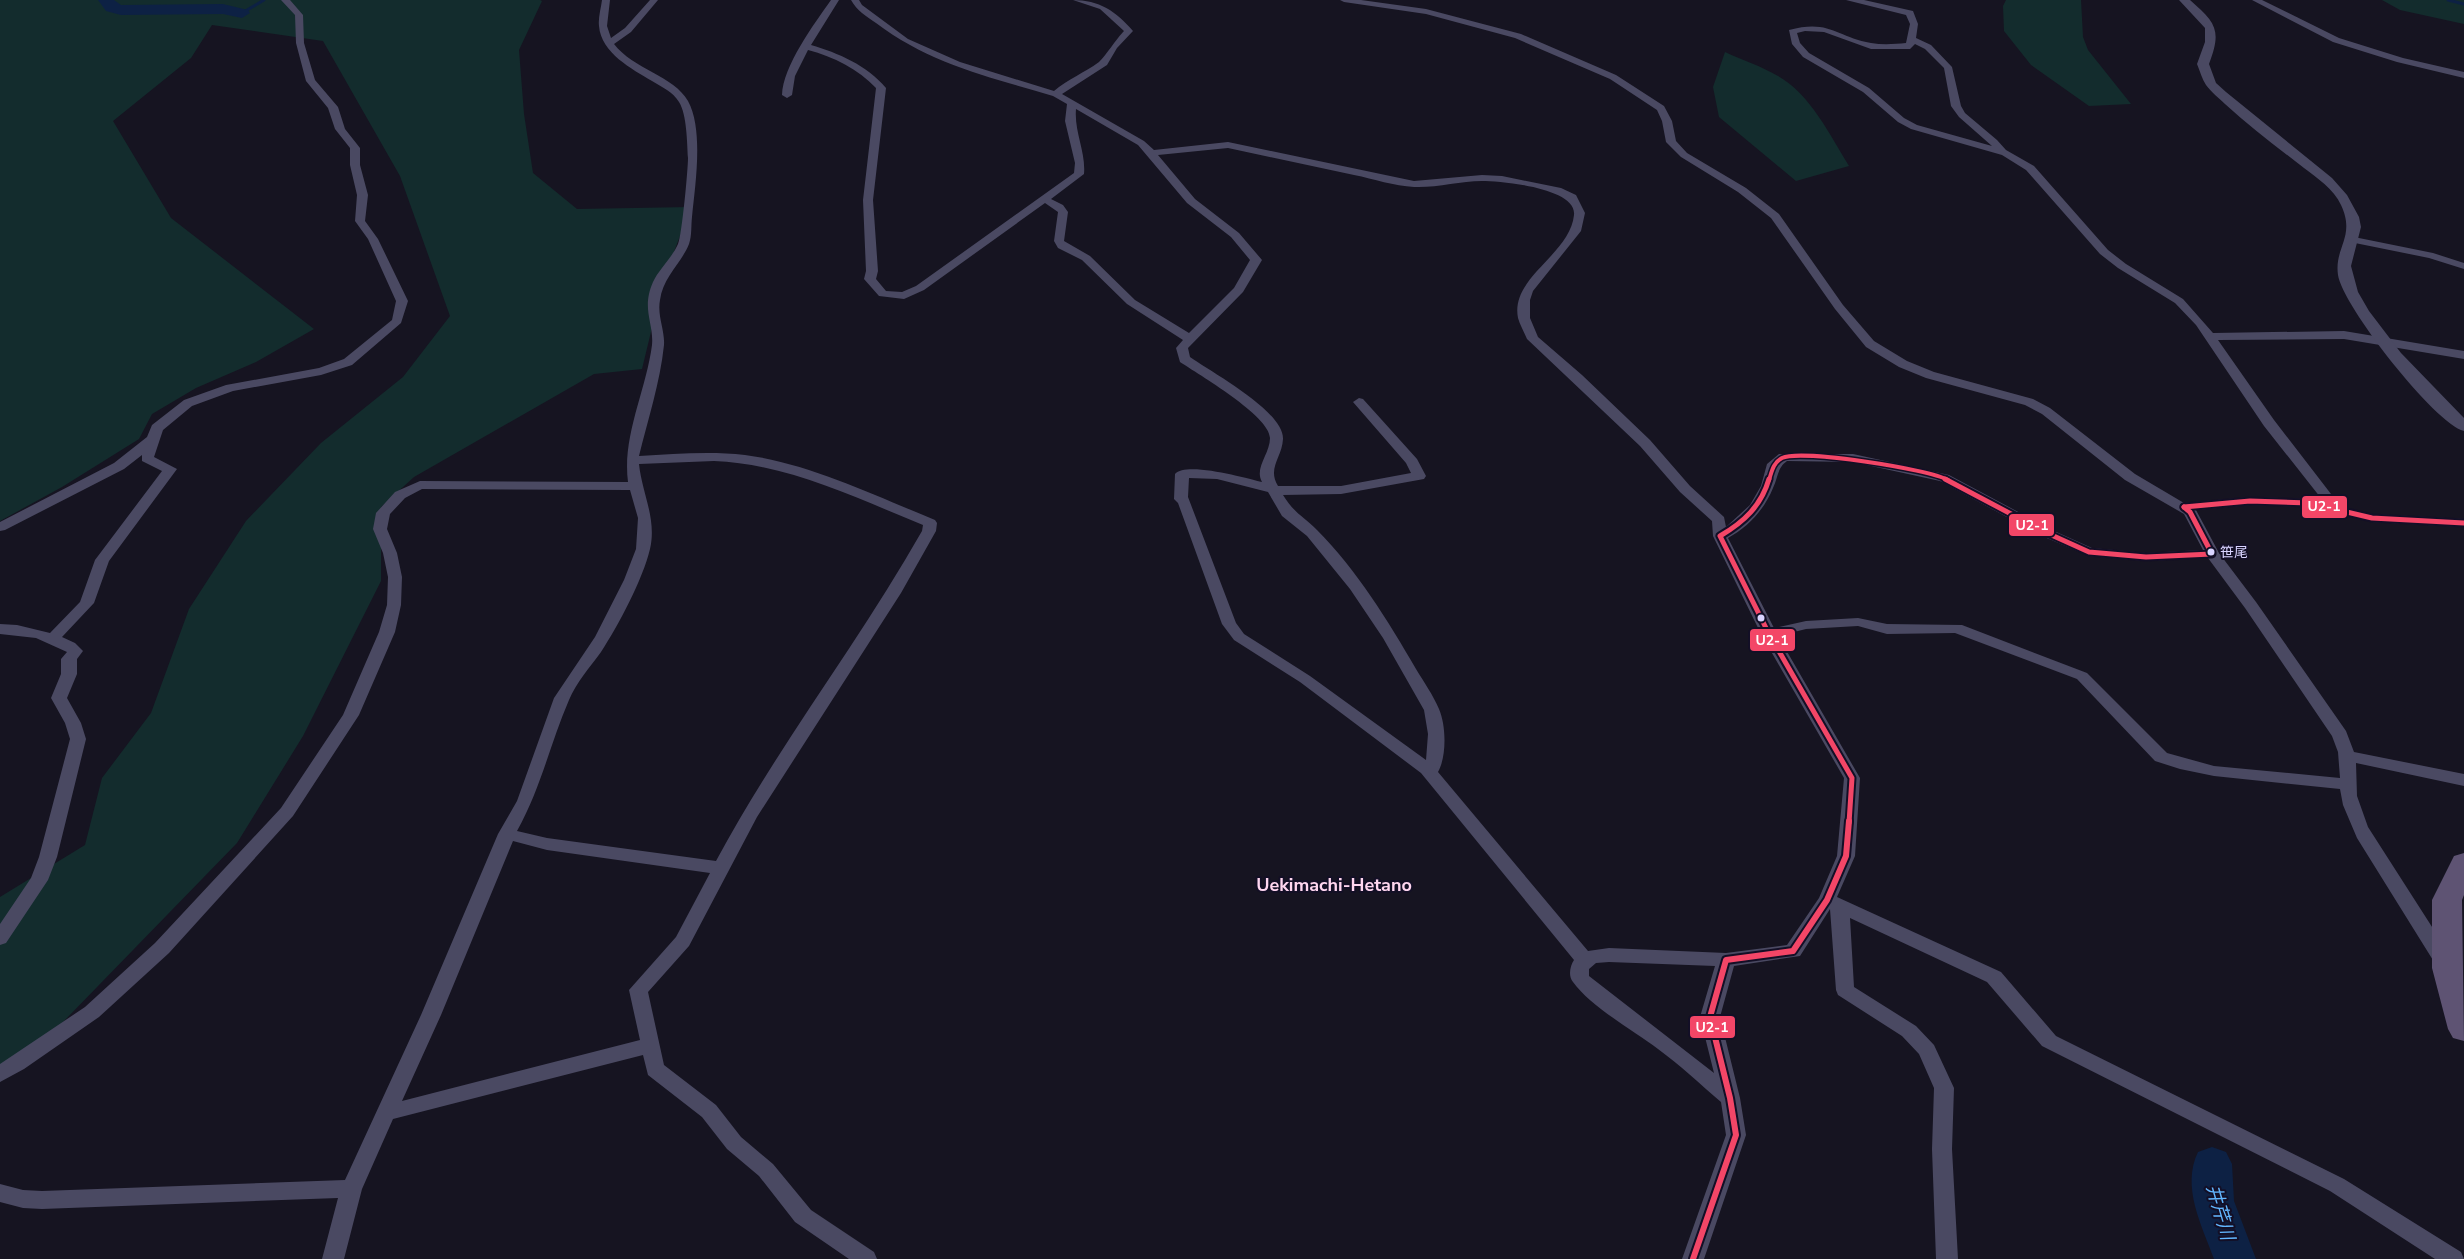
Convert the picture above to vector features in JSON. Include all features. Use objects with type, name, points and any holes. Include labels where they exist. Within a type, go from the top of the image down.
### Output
[{"type":"main road","points":[[2464,863],[2447,900],[2448,968],[2464,1029]]},
{"type":"street","points":[[52,639],[87,603],[102,560],[170,469],[156,464],[147,458],[157,428],[168,417],[188,402],[210,393],[272,379],[321,371],[348,362],[397,321],[402,301],[373,239],[360,221],[364,204],[361,184],[353,164],[355,148],[340,129],[333,107],[311,81],[300,43],[299,15],[285,0]]},
{"type":"street","points":[[333,1259],[351,1189],[507,834],[525,801],[562,698],[603,637],[631,580],[643,549],[645,518],[636,486],[632,460],[639,420],[654,372],[658,342],[653,315],[654,300],[659,282],[684,243],[693,158],[689,121],[684,102],[672,89],[636,68],[616,52],[603,26],[606,0]]},
{"type":"street","points":[[610,43],[628,30],[654,0]]},
{"type":"street","points":[[787,95],[785,91],[790,77],[821,20],[835,0]]},
{"type":"street","points":[[855,0],[859,7],[904,41],[957,64],[1056,94],[1141,143],[1153,153],[1191,200],[1248,247],[1256,260],[1239,290],[1182,348],[1184,359],[1235,392],[1261,415],[1276,432],[1277,440],[1266,471],[1273,490],[1286,513],[1312,533],[1356,586],[1391,638],[1432,710],[1436,734],[1434,769],[1430,772]]},
{"type":"street","points":[[1056,94],[1066,85],[1104,63],[1114,47],[1129,31],[1103,7],[1077,0]]},
{"type":"street","points":[[1344,0],[1426,12],[1518,36],[1583,62],[1621,82],[1661,108],[1667,121],[1671,142],[1684,155],[1742,190],[1775,216],[1839,306],[1870,344],[1903,364],[1930,376],[2030,402],[2046,411],[2130,478],[2190,512],[2212,554],[2251,605],[2340,735],[2346,746],[2350,776],[2347,784],[2352,806],[2385,872],[2401,893],[2448,968]]},
{"type":"street","points":[[1850,0],[1910,13],[1914,24],[1910,46],[1870,46],[1825,30],[1805,28],[1792,32],[1796,44],[1806,55],[1866,90],[1901,120],[1914,127],[2002,152],[2030,168],[2078,225],[2104,252],[2122,266],[2179,301],[2200,323],[2270,423],[2337,510]]},
{"type":"street","points":[[2184,0],[2211,28],[2212,43],[2203,64],[2210,84],[2336,189],[2346,202],[2352,216],[2354,240],[2344,264],[2348,288],[2356,304],[2431,396],[2464,426]]},
{"type":"street","points":[[2256,0],[2336,40],[2400,60],[2464,75]]},
{"type":"street","points":[[1900,10],[1911,2]]},
{"type":"street","points":[[1912,40],[1928,47],[1948,67],[1951,74],[1956,106],[1962,115],[1994,142],[2002,152]]},
{"type":"street","points":[[807,47],[827,52],[852,65],[874,80],[880,88],[868,200],[872,271],[870,279],[883,294],[904,296],[920,288],[1079,174],[1080,163],[1070,120],[1072,102]]},
{"type":"street","points":[[1153,153],[1190,147],[1228,145],[1414,184],[1482,178],[1502,179],[1549,188],[1572,197],[1580,213],[1576,231],[1528,290],[1524,309],[1526,325],[1538,346],[1578,378],[1645,443],[1685,489],[1719,520],[1720,536],[1769,634],[1852,778],[1846,856],[1834,903],[1845,990],[1909,1031],[1927,1050],[1944,1088],[1942,1149],[1947,1259]]},
{"type":"street","points":[[1044,199],[1059,207],[1063,212],[1058,241],[1062,246],[1086,258],[1130,302],[1190,339]]},
{"type":"street","points":[[2354,240],[2434,256],[2464,259]]},
{"type":"street","points":[[2434,256],[2434,258],[2464,266]]},
{"type":"street","points":[[2209,337],[2344,335],[2384,340],[2464,355]]},
{"type":"street","points":[[1359,402],[1412,462],[1419,476],[1341,490],[1273,490],[1217,475],[1182,474],[1181,498],[1184,500],[1230,624],[1239,637],[1313,685],[1430,772],[1586,962]]},
{"type":"street","points":[[0,527],[119,466],[153,439]]},
{"type":"street","points":[[1720,536],[1732,531],[1759,504],[1771,482],[1774,464],[1784,457],[1800,456],[1853,458],[1944,478],[2047,533],[2089,552],[2146,556],[2212,554]]},
{"type":"street","points":[[632,460],[714,458],[760,462],[857,493],[930,523],[929,532],[894,593],[792,747],[749,816],[683,941],[638,990],[655,1069],[709,1111],[734,1143],[766,1170],[804,1216],[866,1259]]},
{"type":"street","points":[[0,1074],[92,1012],[162,948],[286,812],[351,715],[387,632],[394,605],[396,577],[390,553],[380,529],[383,514],[400,495],[420,485],[636,486]]},
{"type":"street","points":[[2184,508],[2250,501],[2310,503],[2382,519],[2464,523]]},
{"type":"street","points":[[1769,634],[1806,625],[1858,622],[1887,629],[1957,628],[2082,676],[2161,757],[2180,764],[2214,771],[2347,784]]},
{"type":"street","points":[[0,629],[24,630],[52,639],[75,651],[69,659],[70,674],[65,681],[59,698],[66,714],[77,726],[78,739],[48,857],[39,880],[0,938]]},
{"type":"street","points":[[2347,756],[2464,780]]},
{"type":"street","points":[[507,834],[547,844],[720,868]]},
{"type":"street","points":[[1730,1098],[1667,1045],[1597,994],[1580,978],[1580,966],[1592,957],[1608,955],[1726,960],[1793,951],[1834,903]]},
{"type":"street","points":[[1834,903],[1994,977],[2049,1041],[2337,1185],[2453,1259]]},
{"type":"street","points":[[1693,1259],[1736,1135],[1730,1098],[1710,1017],[1726,960]]},
{"type":"street","points":[[386,1113],[651,1045]]},
{"type":"street","points":[[0,1193],[23,1199],[42,1200],[351,1189]]},
{"type":"green space","points":[[0,0],[540,0],[542,1],[519,50],[524,114],[533,173],[577,209],[691,207],[664,278],[642,369],[594,374],[414,477],[381,507],[381,581],[303,736],[237,843],[30,1056],[0,1069],[0,897],[85,845],[102,778],[151,713],[189,609],[246,521],[321,443],[403,377],[450,316],[400,176],[323,41],[212,25],[191,58],[113,121],[171,218],[314,329],[256,362],[196,388],[152,414],[139,439],[62,487],[0,521]]},
{"type":"green space","points":[[2006,0],[2081,0],[2083,37],[2088,50],[2131,104],[2089,106],[2031,65],[2004,31],[2003,6]]},
{"type":"green space","points":[[2382,0],[2464,0],[2464,24],[2400,10]]},
{"type":"green space","points":[[1725,52],[1772,72],[1800,93],[1827,129],[1849,166],[1796,181],[1719,117],[1713,87]]},
{"type":"waterway","points":[[106,0],[112,8],[121,10],[223,9],[242,13]]},
{"type":"waterway","points":[[242,13],[264,0]]},
{"type":"waterway","points":[[2448,0],[2464,4]]},
{"type":"waterway","name":"井芹川","points":[[2212,1164],[2211,1176],[2214,1201],[2235,1259]]},
{"type":"transit line","name":"U2-1","points":[[1693,1259],[1736,1135],[1730,1098],[1710,1017],[1726,960],[1793,951],[1827,900],[1846,856],[1852,778],[1769,634],[1720,536],[1740,524],[1756,507],[1767,486],[1774,464],[1784,457],[1853,458],[1944,478],[2047,533],[2089,552],[2146,557],[2212,554],[2190,512],[2184,507]]},
{"type":"transit line","name":"U2-1","points":[[2184,507],[2250,501],[2309,503],[2372,518],[2464,523]]},
{"type":"place","name":"笹尾","points":[[2211,552]]},
{"type":"district","name":"Uekimachi-Hetano","points":[[1334,885]]}]
